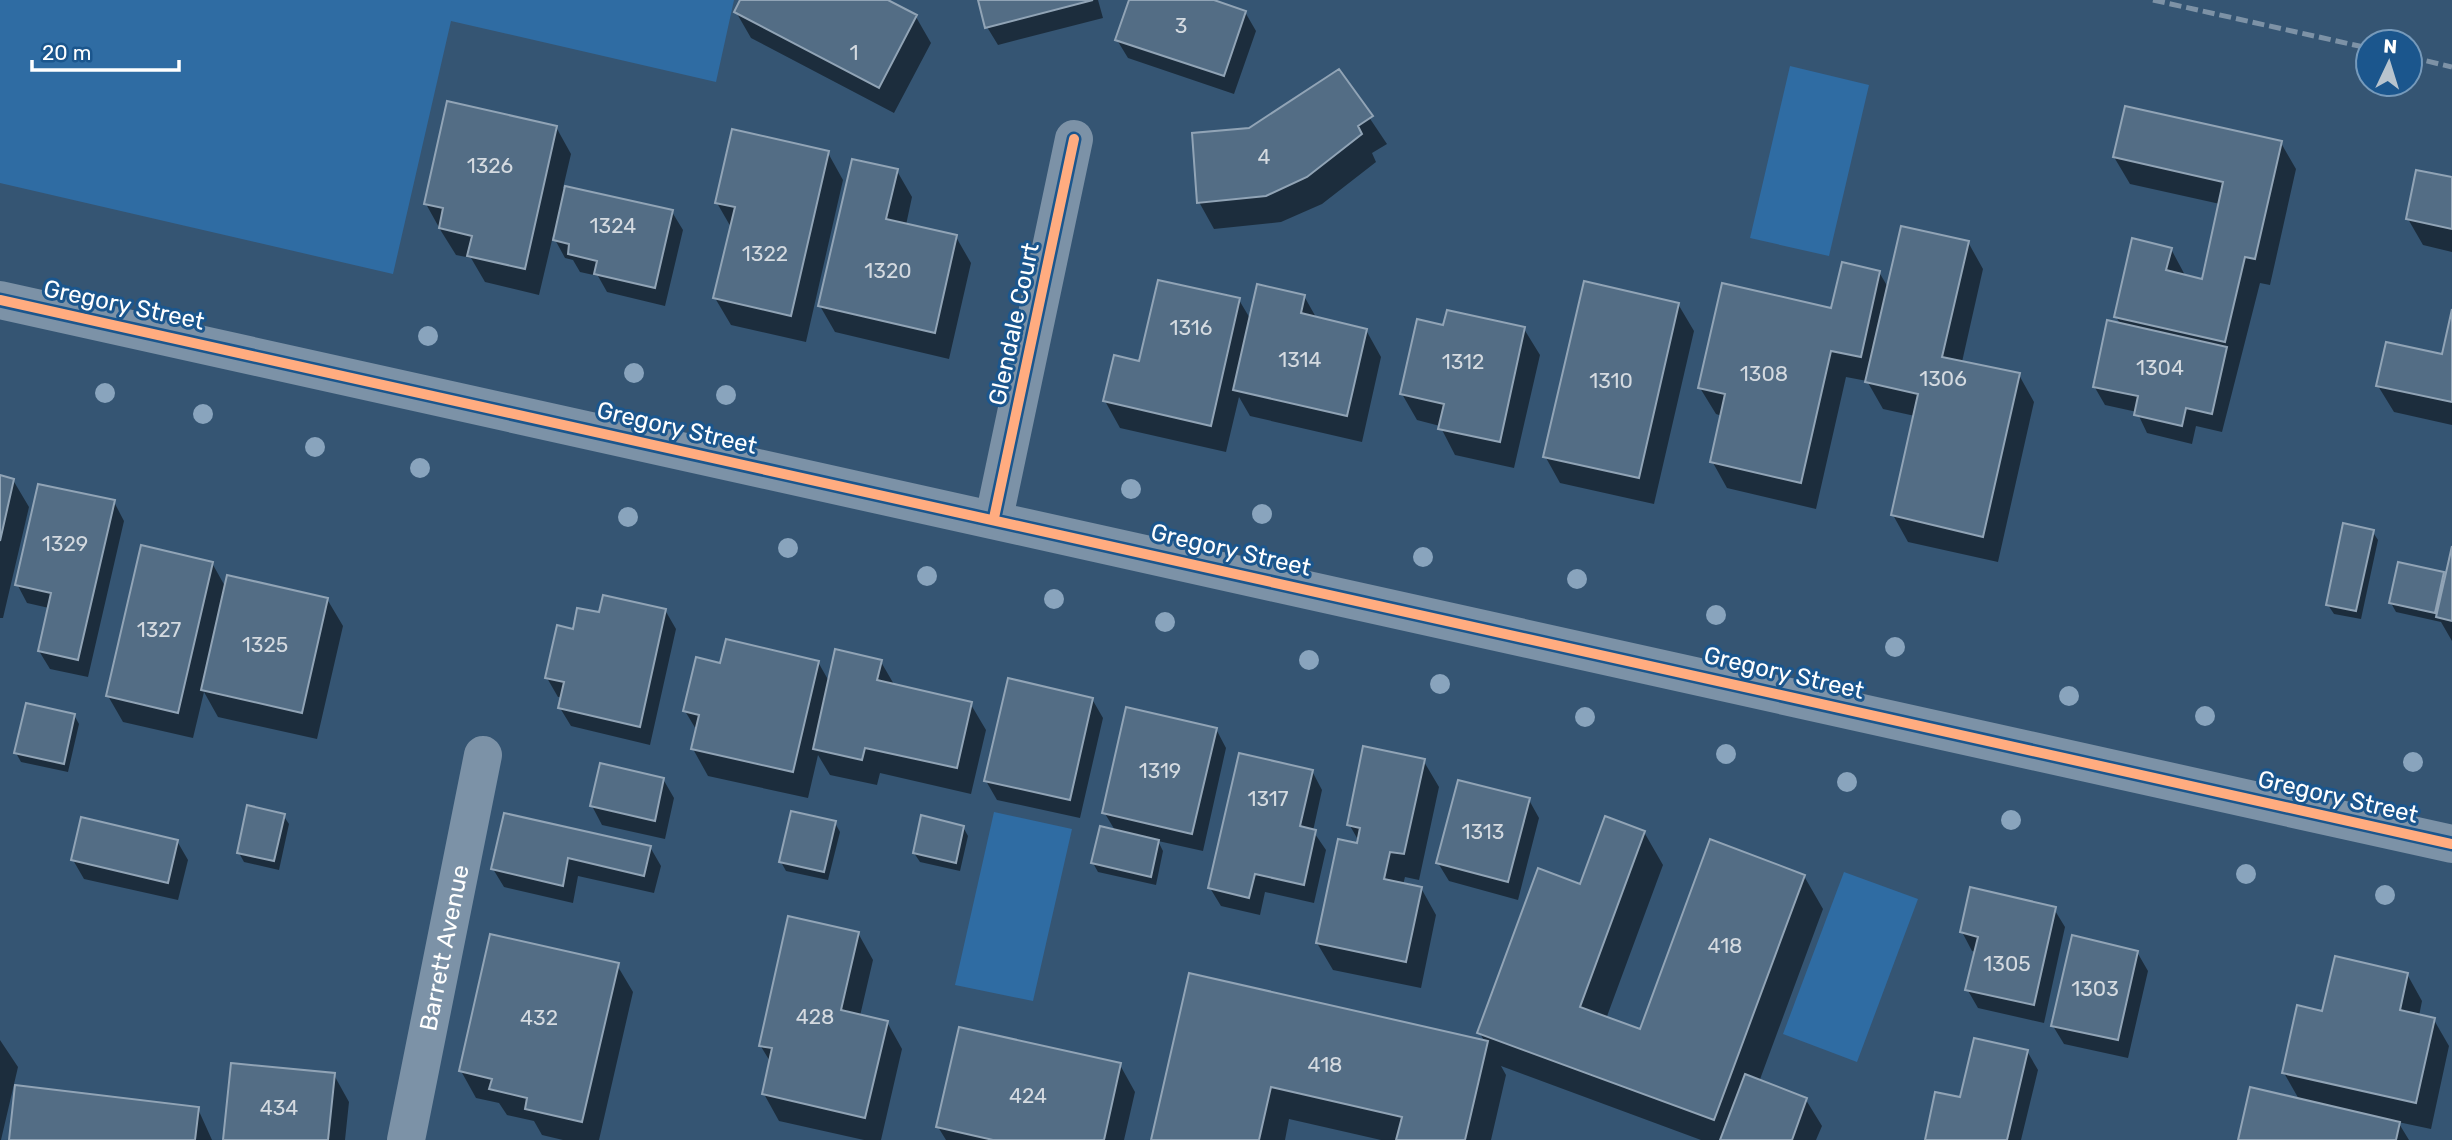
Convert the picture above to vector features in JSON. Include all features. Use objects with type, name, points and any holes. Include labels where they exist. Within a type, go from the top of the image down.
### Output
[{"type":"street","name":"Glendale Court","points":[[994,518],[1074,139]]},
{"type":"street","name":"Gregory Street","points":[[0,300],[994,518],[2452,844]]},
{"type":"street","name":"Barrett Avenue","points":[[407,1140],[483,755]]},
{"type":"shaded area","points":[[0,0],[734,0],[716,82],[451,21],[393,274],[0,183]]},
{"type":"shaded area","points":[[1790,66],[1869,85],[1829,256],[1750,238]]},
{"type":"shaded area","points":[[994,812],[1072,829],[1033,1001],[955,985]]},
{"type":"shaded area","points":[[1844,872],[1918,899],[1857,1062],[1783,1034]]},
{"type":"building","points":[[740,0],[888,0],[917,15],[879,88],[734,12]]},
{"type":"building","points":[[978,0],[1093,0],[985,28]]},
{"type":"building","points":[[1129,0],[1214,0],[1246,11],[1224,76],[1115,40]]},
{"type":"building","points":[[1339,69],[1373,116],[1358,126],[1362,134],[1307,177],[1266,196],[1197,203],[1192,133],[1249,128]]},
{"type":"building","points":[[447,101],[557,126],[525,269],[467,256],[472,236],[439,228],[443,208],[424,204]]},
{"type":"building","points":[[2125,106],[2282,141],[2255,259],[2245,257],[2225,342],[2114,317],[2132,238],[2172,248],[2166,270],[2202,279],[2223,182],[2113,157]]},
{"type":"building","points":[[732,129],[829,151],[791,316],[713,298],[735,207],[715,203]]},
{"type":"building","points":[[852,159],[898,169],[886,219],[957,235],[935,333],[818,306]]},
{"type":"building","points":[[2416,170],[2452,177],[2452,229],[2406,219]]},
{"type":"building","points":[[565,186],[673,210],[655,288],[594,274],[597,261],[568,254],[569,244],[553,240]]},
{"type":"building","points":[[1901,226],[1969,241],[1942,357],[2020,373],[1983,537],[1891,515],[1918,394],[1865,382]]},
{"type":"building","points":[[1842,262],[1880,271],[1861,357],[1831,351],[1801,483],[1710,462],[1725,394],[1698,388],[1722,283],[1831,308]]},
{"type":"building","points":[[1158,280],[1240,298],[1211,426],[1103,401],[1114,355],[1139,361]]},
{"type":"building","points":[[1584,281],[1679,303],[1639,478],[1543,457]]},
{"type":"building","points":[[1257,284],[1305,295],[1301,313],[1367,329],[1347,416],[1233,390]]},
{"type":"building","points":[[2452,309],[2452,402],[2376,386],[2386,342],[2442,354]]},
{"type":"building","points":[[1447,310],[1525,327],[1500,442],[1438,429],[1444,404],[1400,394],[1417,319],[1443,325]]},
{"type":"building","points":[[2107,320],[2227,347],[2212,414],[2186,408],[2182,426],[2134,415],[2138,396],[2093,387]]},
{"type":"building","points":[[0,475],[14,479],[0,541]]},
{"type":"building","points":[[38,484],[115,500],[78,660],[38,651],[51,593],[15,585]]},
{"type":"building","points":[[2343,523],[2374,530],[2356,611],[2326,605]]},
{"type":"building","points":[[141,545],[213,562],[178,713],[106,696]]},
{"type":"building","points":[[2452,546],[2452,621],[2436,617]]},
{"type":"building","points":[[2398,562],[2444,572],[2435,613],[2389,603]]},
{"type":"building","points":[[227,575],[328,598],[302,713],[201,690]]},
{"type":"building","points":[[603,595],[666,609],[640,727],[558,708],[564,682],[545,678],[557,625],[573,629],[577,608],[599,612]]},
{"type":"building","points":[[726,639],[819,661],[793,772],[691,749],[699,715],[683,711],[696,657],[720,663]]},
{"type":"building","points":[[835,649],[882,660],[877,680],[972,702],[957,768],[865,748],[862,760],[813,749]]},
{"type":"building","points":[[1008,678],[1093,698],[1070,800],[984,781]]},
{"type":"building","points":[[26,703],[75,714],[64,764],[14,753]]},
{"type":"building","points":[[1126,707],[1217,728],[1192,834],[1102,813]]},
{"type":"building","points":[[1363,746],[1425,759],[1404,854],[1390,852],[1384,879],[1422,887],[1406,962],[1316,943],[1338,839],[1357,843],[1360,828],[1347,825]]},
{"type":"building","points":[[1239,753],[1313,770],[1300,826],[1316,830],[1304,885],[1255,874],[1249,898],[1208,888]]},
{"type":"building","points":[[600,763],[664,778],[655,821],[590,806]]},
{"type":"building","points":[[1458,780],[1530,798],[1508,882],[1436,863]]},
{"type":"building","points":[[247,805],[285,814],[274,861],[237,853]]},
{"type":"building","points":[[791,811],[836,821],[824,872],[779,862]]},
{"type":"building","points":[[504,813],[651,846],[644,876],[568,858],[563,886],[491,869]]},
{"type":"building","points":[[921,815],[964,826],[956,863],[913,853]]},
{"type":"building","points":[[1605,816],[1645,831],[1580,1007],[1640,1029],[1710,839],[1805,875],[1714,1120],[1477,1033],[1538,868],[1580,884]]},
{"type":"building","points":[[81,817],[178,840],[168,883],[71,860]]},
{"type":"building","points":[[1100,826],[1159,840],[1151,877],[1091,863]]},
{"type":"building","points":[[1970,887],[2056,907],[2034,1005],[1965,990],[1978,937],[1960,932]]},
{"type":"building","points":[[788,916],[859,932],[841,1010],[888,1021],[865,1118],[762,1094],[772,1048],[759,1046]]},
{"type":"building","points":[[490,934],[619,963],[582,1122],[525,1109],[527,1098],[489,1089],[492,1079],[459,1071]]},
{"type":"building","points":[[2072,935],[2138,951],[2118,1040],[2051,1026]]},
{"type":"building","points":[[2335,956],[2408,973],[2400,1010],[2435,1018],[2416,1103],[2282,1073],[2297,1005],[2322,1011]]},
{"type":"building","points":[[1189,973],[1488,1041],[1465,1140],[1396,1140],[1402,1117],[1271,1087],[1259,1140],[1151,1140]]},
{"type":"building","points":[[959,1027],[1121,1063],[1104,1140],[993,1140],[936,1127]]},
{"type":"building","points":[[1974,1038],[2028,1050],[2007,1140],[1925,1140],[1935,1092],[1960,1097]]},
{"type":"building","points":[[231,1063],[335,1073],[328,1140],[223,1140]]},
{"type":"building","points":[[1745,1074],[1807,1098],[1792,1140],[1720,1140]]},
{"type":"building","points":[[15,1085],[199,1107],[195,1140],[9,1140]]},
{"type":"building","points":[[2250,1087],[2400,1122],[2396,1140],[2238,1140]]},
{"type":"railway","points":[[2153,0],[2354,45]]},
{"type":"railway","points":[[2424,60],[2452,67]]},
{"type":"cycle path","points":[[994,518],[1074,139]]},
{"type":"cycle path","points":[[0,300],[2452,844]]}]
